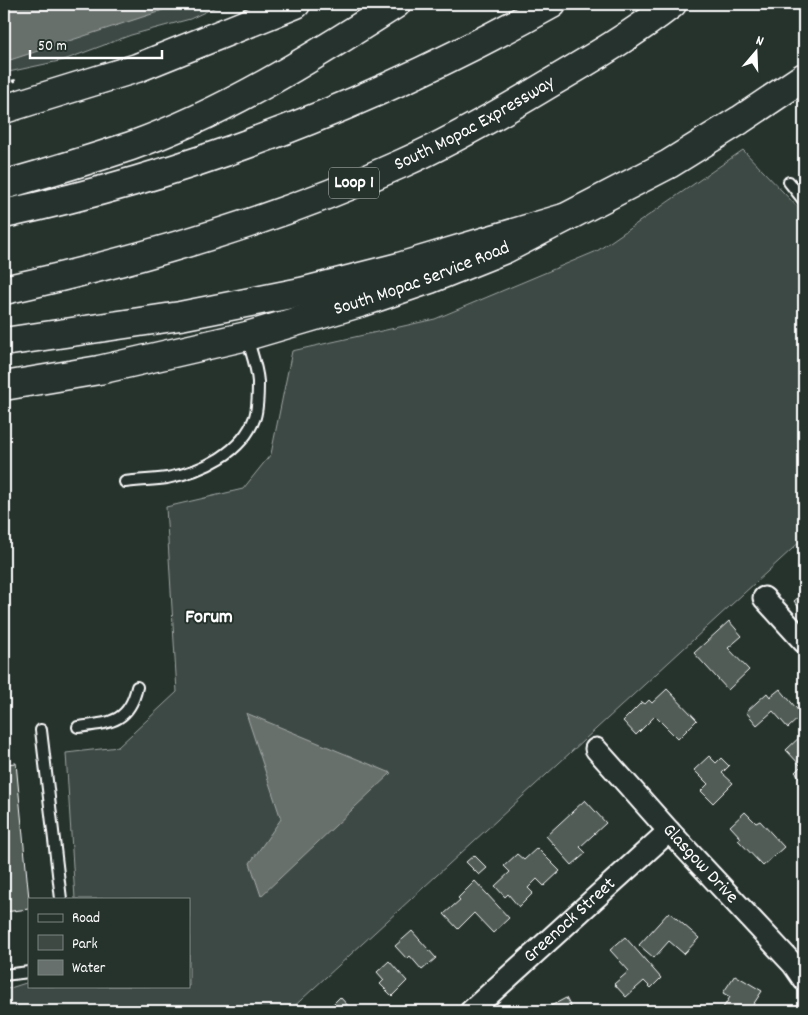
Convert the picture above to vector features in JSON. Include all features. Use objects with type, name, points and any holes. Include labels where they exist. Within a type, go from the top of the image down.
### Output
[{"type":"main road","points":[[4,109],[137,68],[296,4]]},
{"type":"main road","points":[[4,185],[132,145],[199,117],[260,87],[309,59],[396,4]]},
{"type":"main road","points":[[4,214],[119,185],[288,130],[372,94],[464,51],[552,4]]},
{"type":"main road","name":"South Mopac Expressway","points":[[4,290],[115,264],[212,236],[312,200],[403,163],[496,116],[586,62],[672,4]]},
{"type":"main road","name":"South Mopac Service Road","points":[[4,386],[99,370],[247,336],[363,302],[430,279],[505,249],[670,164],[804,77]]},
{"type":"main road","points":[[4,342],[180,316],[300,292],[399,267],[564,218]]},
{"type":"street","points":[[764,598],[804,642]]},
{"type":"street","name":"Glasgow Drive","points":[[596,749],[669,831],[793,964],[804,980]]},
{"type":"street","name":"Greenock Street","points":[[471,1011],[669,831]]},
{"type":"lane","points":[[789,182],[804,201]]},
{"type":"lane","points":[[125,482],[167,478],[188,473],[221,459],[237,444],[247,432],[256,416],[258,380],[247,336]]},
{"type":"lane","points":[[78,727],[98,725],[114,720],[125,713],[134,701],[136,687]]},
{"type":"lane","points":[[41,730],[61,898]]},
{"type":"lane","points":[[4,974],[28,972]]},
{"type":"green space","points":[[4,4],[222,4],[190,19],[131,35],[64,60],[4,73]]},
{"type":"green space","points":[[743,150],[804,214],[804,538],[289,1011],[4,1011],[4,990],[28,982],[28,988],[190,988],[190,898],[75,898],[66,753],[118,747],[177,692],[166,507],[243,489],[271,454],[292,351],[435,319],[597,251]]},
{"type":"water","points":[[4,4],[171,4],[167,8],[155,13],[4,62]]},
{"type":"water","points":[[246,713],[391,773],[261,896],[250,863],[281,819]]},
{"type":"building","points":[[800,596],[804,601],[804,605],[800,609],[794,601]]},
{"type":"building","points":[[729,621],[742,636],[728,648],[749,670],[728,690],[694,653]]},
{"type":"building","points":[[667,689],[697,720],[678,739],[655,716],[636,735],[623,721],[642,702],[645,704],[649,700],[652,703]]},
{"type":"building","points":[[780,689],[802,715],[788,728],[773,711],[757,725],[746,712],[767,693],[770,697]]},
{"type":"building","points":[[804,733],[804,782],[795,772],[801,766],[786,750]]},
{"type":"building","points":[[709,756],[716,763],[721,758],[729,766],[722,773],[733,783],[713,803],[701,791],[708,784],[694,770]]},
{"type":"building","points":[[16,763],[29,898],[28,909],[4,912],[4,764]]},
{"type":"building","points":[[585,800],[606,823],[580,847],[586,853],[572,865],[546,836]]},
{"type":"building","points":[[745,812],[756,823],[760,821],[784,847],[763,866],[738,840],[741,838],[730,826]]},
{"type":"building","points":[[537,848],[560,871],[544,886],[537,879],[528,888],[533,893],[519,907],[508,894],[505,897],[495,886],[510,872],[504,866],[517,854],[524,860]]},
{"type":"building","points":[[474,855],[487,868],[479,875],[466,862]]},
{"type":"building","points":[[475,881],[509,918],[493,933],[474,913],[458,929],[444,914],[460,900],[458,898]]},
{"type":"building","points":[[669,912],[699,938],[684,954],[669,941],[654,958],[639,945]]},
{"type":"building","points":[[412,931],[436,958],[422,970],[410,956],[407,959],[395,946]]},
{"type":"building","points":[[625,937],[661,978],[651,988],[644,981],[626,997],[614,984],[629,971],[610,950]]},
{"type":"building","points":[[389,961],[407,981],[392,996],[380,984],[384,980],[377,972]]},
{"type":"building","points":[[735,975],[762,991],[749,1011],[721,1011],[730,997],[723,993]]},
{"type":"building","points":[[340,997],[353,1011],[326,1011]]},
{"type":"building","points":[[566,998],[573,1011],[541,1011],[543,1010]]},
{"type":"district","name":"Forum","points":[[209,618]]}]
